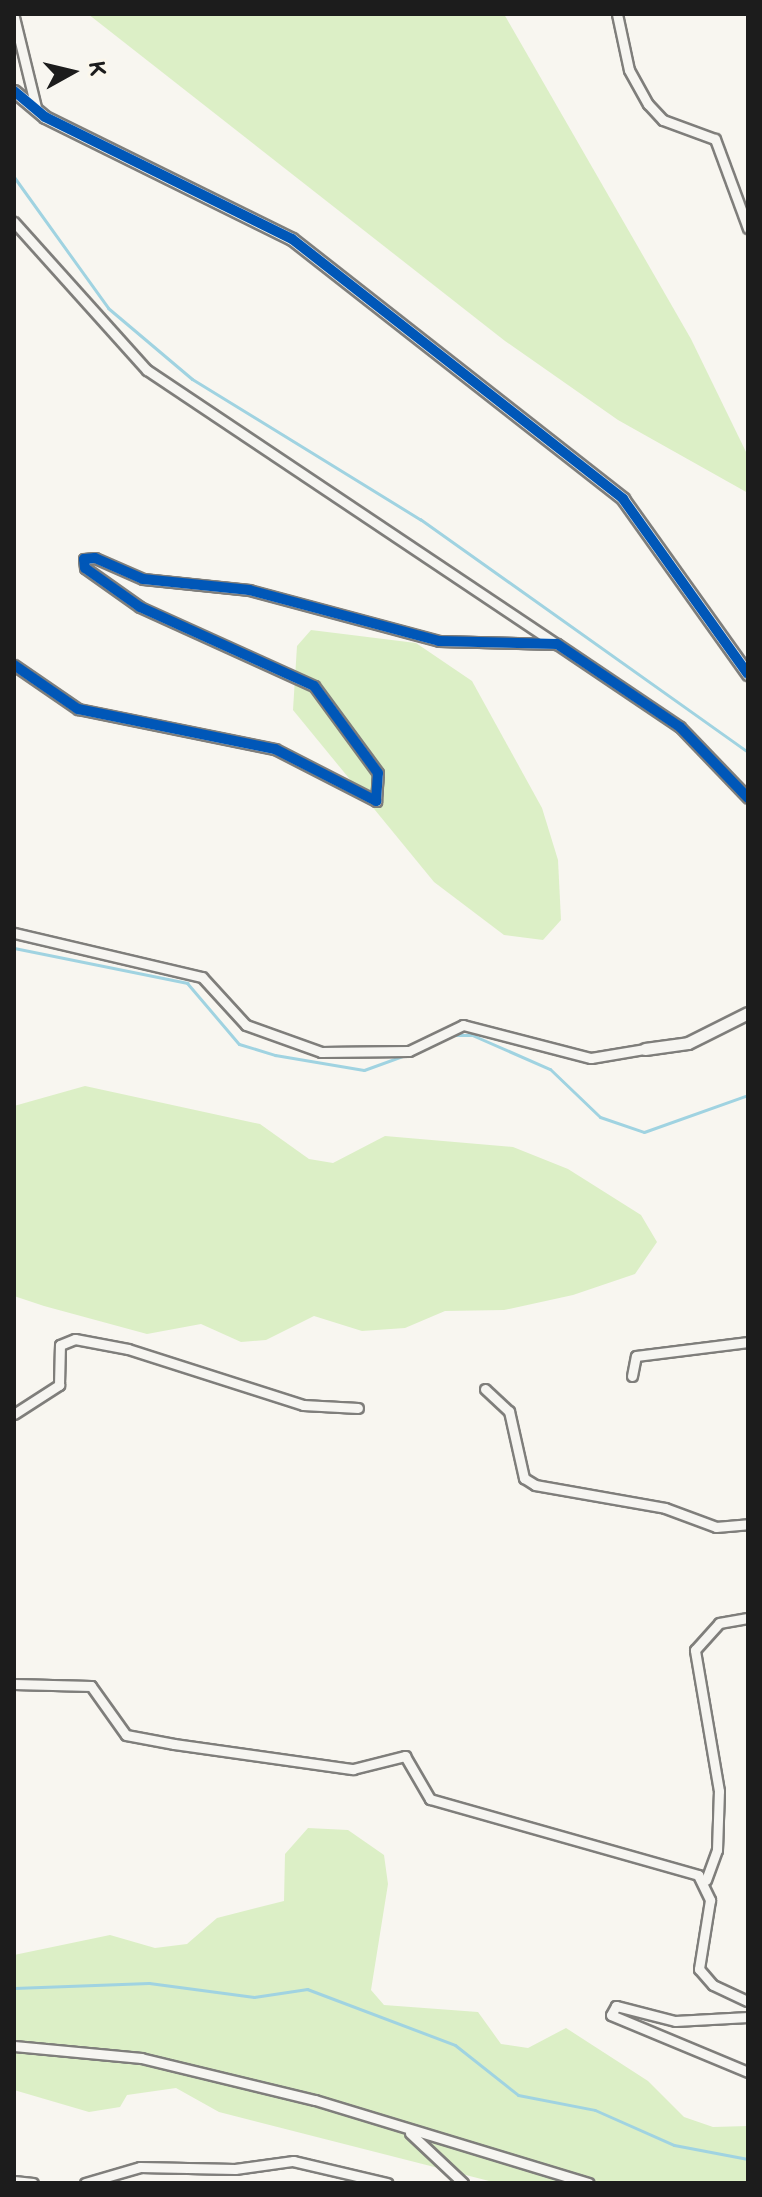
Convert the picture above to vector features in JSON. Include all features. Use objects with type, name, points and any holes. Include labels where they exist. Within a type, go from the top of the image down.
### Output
[{"type":"street","points":[[617,14],[629,70],[648,104],[663,120],[715,139],[748,228]]},
{"type":"street","points":[[14,17],[25,41],[25,86],[38,112]]},
{"type":"street","points":[[14,91],[38,112],[292,239],[623,499],[748,674]]},
{"type":"street","points":[[14,222],[147,370],[680,727],[748,798]]},
{"type":"street","points":[[14,665],[78,709],[275,749],[376,801],[378,773],[314,686],[140,607],[85,568],[84,559],[143,579],[301,601],[439,641],[557,644]]},
{"type":"street","points":[[14,933],[202,977],[246,1025],[321,1052],[409,1051],[463,1025],[591,1058],[688,1043],[748,1013]]},
{"type":"street","points":[[14,1414],[59,1385],[60,1345],[75,1339],[303,1405],[358,1408]]},
{"type":"street","points":[[632,1376],[636,1356],[748,1342]]},
{"type":"street","points":[[485,1389],[509,1411],[524,1478],[535,1485],[665,1508],[716,1527],[748,1524]]},
{"type":"street","points":[[748,1618],[719,1623],[695,1650],[719,1791],[717,1850],[706,1880],[710,1900],[699,1969],[713,1985],[748,2001]]},
{"type":"street","points":[[14,1684],[91,1686],[126,1735],[174,1744],[353,1769],[405,1756],[419,1768],[430,1799],[595,1840],[706,1880]]},
{"type":"street","points":[[748,2017],[675,2021],[616,2006],[611,2015],[748,2072]]},
{"type":"street","points":[[14,2046],[122,2053],[315,2100],[410,2133],[589,2183]]},
{"type":"street","points":[[410,2133],[463,2183]]},
{"type":"street","points":[[85,2183],[140,2167],[235,2169],[293,2161],[387,2183]]},
{"type":"street","points":[[14,2181],[33,2183]]},
{"type":"green space","points":[[88,14],[504,14],[691,339],[748,456],[748,493],[618,420],[505,341]]},
{"type":"green space","points":[[311,630],[416,643],[472,681],[542,808],[558,860],[561,920],[543,940],[504,935],[434,882],[293,710],[297,646]]},
{"type":"green space","points":[[85,1086],[260,1124],[309,1159],[333,1163],[385,1136],[513,1147],[568,1169],[641,1215],[657,1242],[635,1274],[573,1295],[504,1310],[445,1311],[405,1328],[362,1331],[314,1316],[266,1340],[241,1342],[201,1324],[147,1334],[44,1306],[14,1296],[14,1106]]},
{"type":"green space","points":[[308,1828],[348,1830],[384,1855],[388,1884],[371,1990],[384,2005],[478,2012],[501,2044],[528,2048],[566,2028],[648,2081],[684,2117],[713,2127],[748,2126],[748,2183],[497,2183],[219,2112],[176,2088],[127,2095],[120,2107],[89,2112],[14,2090],[14,1955],[110,1935],[155,1948],[187,1944],[217,1918],[284,1901],[285,1854]]},
{"type":"waterway","points":[[14,177],[108,308],[192,379],[420,519],[748,752]]},
{"type":"waterway","points":[[14,948],[187,983],[239,1044],[275,1055],[364,1070],[430,1046]]},
{"type":"waterway","points":[[451,1035],[472,1035],[550,1069],[600,1117],[644,1132],[748,1095]]},
{"type":"waterway","points":[[14,1988],[149,1983],[254,1997],[307,1989],[455,2045],[518,2095],[595,2110],[674,2145],[748,2159]]},
{"type":"cycle path","points":[[14,91],[45,117],[292,239],[623,499],[748,674]]},
{"type":"cycle path","points":[[14,665],[78,709],[275,749],[376,801],[378,773],[314,686],[140,607],[85,568],[84,559],[95,558],[143,579],[249,590],[439,641],[557,644],[680,727],[748,798]]}]
